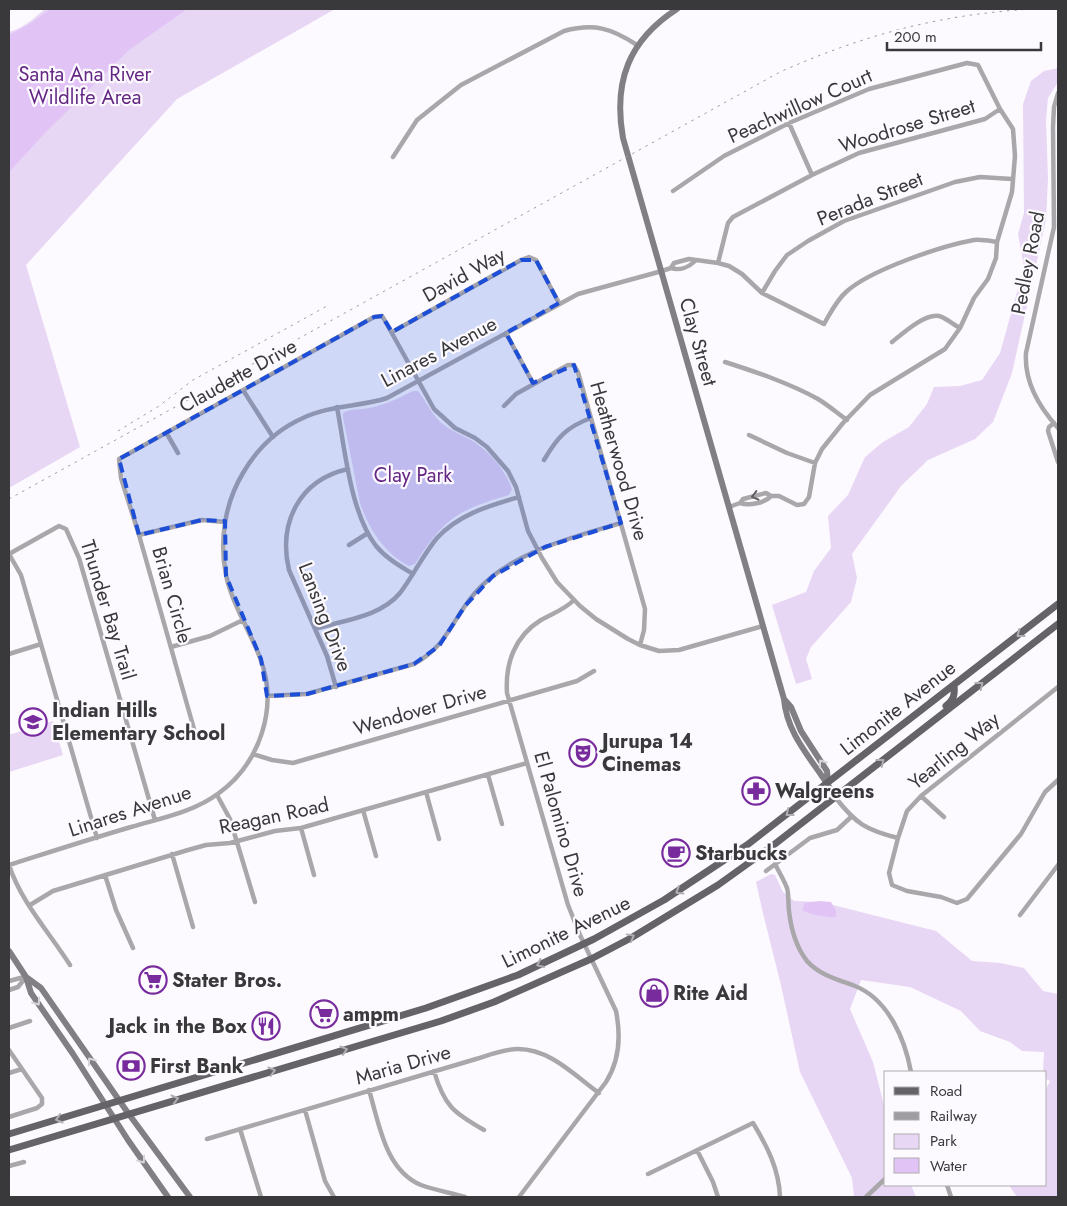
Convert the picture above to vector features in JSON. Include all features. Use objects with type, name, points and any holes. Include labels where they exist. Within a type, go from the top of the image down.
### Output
[{"type":"main road","name":"Clay Street","points":[[677,9],[664,17],[637,45],[624,78],[620,106],[621,126],[784,700],[784,709],[796,738],[821,776],[828,783],[835,797]]},
{"type":"main road","name":"Limonite Avenue","points":[[9,1134],[449,1001],[518,975],[584,944],[650,908],[708,872],[760,835],[1058,604]]},
{"type":"main road","name":"Limonite Avenue","points":[[9,1150],[457,1015],[529,987],[591,959],[631,938],[744,868],[1058,624]]},
{"type":"main road","points":[[900,747],[904,739],[953,700],[955,694],[954,685]]},
{"type":"main road","points":[[9,951],[26,977],[31,993],[168,1197]]},
{"type":"main road","points":[[26,977],[41,988],[128,1113],[190,1197]]},
{"type":"street","points":[[393,158],[418,120],[461,85],[564,31],[576,28],[604,28],[637,45]]},
{"type":"street","name":"Peachwillow Court","points":[[673,191],[724,156],[789,123],[869,89],[967,63],[978,65],[1000,109]]},
{"type":"street","name":"Pedley Road","points":[[1058,94],[1054,107],[1053,127],[1056,227],[1026,353],[1025,367],[1036,398],[1058,428]]},
{"type":"street","points":[[729,507],[740,503],[743,499],[766,493],[771,496],[779,496],[797,505],[804,504],[809,497],[815,463],[822,450],[847,420],[870,395],[945,349],[960,328],[974,298],[988,279],[996,258],[997,242],[1012,192],[1015,156],[1013,129],[1000,109]]},
{"type":"street","name":"Woodrose Street","points":[[718,263],[728,223],[733,218],[812,175],[859,153],[985,119],[1000,109]]},
{"type":"street","points":[[789,123],[812,175]]},
{"type":"street","name":"Perada Street","points":[[762,293],[775,271],[788,255],[808,241],[844,221],[955,182],[980,177],[1012,179]]},
{"type":"street","points":[[718,263],[729,266],[742,274],[762,293],[824,324],[845,292],[858,283],[881,272],[932,251],[976,240],[997,242]]},
{"type":"street","name":"David Way","points":[[392,332],[529,257],[536,260],[560,303]]},
{"type":"street","name":"Linares Avenue","points":[[9,865],[191,809],[217,795],[241,772],[253,754],[264,727],[267,696],[266,677],[261,659],[226,576],[223,554],[224,522],[238,481],[253,458],[273,436],[303,418],[336,407],[377,401],[418,382],[560,303],[588,290],[662,271],[671,268],[674,263],[689,259],[718,263]]},
{"type":"street","name":"Claudette Drive","points":[[119,470],[119,459],[167,434],[374,317],[382,316],[392,332]]},
{"type":"street","points":[[892,342],[911,326],[930,317],[939,316],[960,328]]},
{"type":"street","points":[[392,332],[418,382],[438,414],[455,428],[475,438],[493,453],[508,471],[516,487],[528,531],[538,551],[553,575],[574,600],[596,619],[640,645],[659,651],[679,650],[763,626]]},
{"type":"street","points":[[506,333],[533,384]]},
{"type":"street","points":[[725,362],[798,389],[819,400],[847,420]]},
{"type":"street","name":"Heatherwood Drive","points":[[504,406],[516,394],[568,365],[574,366],[578,372],[645,609],[644,630],[640,645]]},
{"type":"street","points":[[244,390],[273,436]]},
{"type":"street","points":[[336,407],[357,509],[368,533],[377,547],[388,558],[413,574]]},
{"type":"street","points":[[544,460],[560,436],[572,427],[591,418]]},
{"type":"street","points":[[1054,423],[1049,427],[1048,431],[1058,462]]},
{"type":"street","points":[[167,434],[178,454]]},
{"type":"street","points":[[749,435],[787,453],[815,463]]},
{"type":"street","name":"Lansing Drive","points":[[336,687],[327,656],[289,570],[285,547],[288,526],[297,503],[312,486],[330,475],[348,469]]},
{"type":"street","name":"Brian Circle","points":[[119,470],[194,729]]},
{"type":"street","points":[[315,629],[383,608],[393,601],[437,539],[463,516],[519,497]]},
{"type":"street","points":[[139,535],[202,520],[224,522]]},
{"type":"street","points":[[267,696],[307,694],[414,664],[425,658],[439,646],[465,606],[484,584],[506,568],[566,539],[621,523]]},
{"type":"street","name":"Thunder Bay Trail","points":[[9,554],[52,529],[59,526],[66,529],[79,558],[155,820]]},
{"type":"street","points":[[349,545],[368,533]]},
{"type":"street","points":[[9,554],[20,575],[97,838]]},
{"type":"street","name":"El Palomino Drive","points":[[519,1197],[610,1076],[615,1064],[619,1036],[614,1004],[584,944],[568,905],[507,693],[507,672],[510,659],[518,642],[541,620],[562,610],[574,600]]},
{"type":"street","points":[[171,647],[210,636],[243,620]]},
{"type":"street","points":[[9,654],[40,644]]},
{"type":"street","name":"Wendover Drive","points":[[253,754],[272,760],[293,762],[577,681],[594,671]]},
{"type":"street","name":"Yearling Way","points":[[1058,687],[920,796],[907,810],[889,873],[892,886],[907,891],[941,896],[957,902],[967,899],[1021,834],[1045,792],[1058,780]]},
{"type":"street","name":"Reagan Road","points":[[30,905],[54,891],[172,854],[201,846],[237,842],[275,831],[301,828],[527,763]]},
{"type":"street","points":[[488,774],[502,824]]},
{"type":"street","points":[[426,792],[439,839]]},
{"type":"street","points":[[217,795],[230,819],[255,902]]},
{"type":"street","points":[[920,796],[944,817]]},
{"type":"street","name":"Clay Street","points":[[835,797],[852,817],[865,828],[878,834],[898,838]]},
{"type":"street","points":[[364,810],[376,856]]},
{"type":"street","points":[[766,871],[810,838],[837,830],[852,817]]},
{"type":"street","points":[[301,828],[314,875]]},
{"type":"street","points":[[172,854],[192,928]]},
{"type":"street","points":[[775,864],[787,889],[791,926],[796,941],[808,962],[826,975],[857,987],[879,1001],[899,1033],[911,1071]]},
{"type":"street","points":[[9,865],[17,885],[70,965]]},
{"type":"street","points":[[1020,915],[1058,865]]},
{"type":"street","points":[[105,875],[116,910],[133,948]]},
{"type":"street","points":[[9,981],[26,977]]},
{"type":"street","points":[[9,990],[18,987],[26,977]]},
{"type":"street","points":[[9,1028],[30,1021]]},
{"type":"street","points":[[9,1050],[42,1098],[42,1104],[37,1108],[9,1117]]},
{"type":"street","name":"Maria Drive","points":[[207,1139],[508,1050],[529,1050],[554,1060],[598,1092]]},
{"type":"street","points":[[9,1073],[22,1069]]},
{"type":"street","points":[[434,1072],[441,1093],[451,1108],[459,1116],[484,1130]]},
{"type":"street","points":[[369,1090],[386,1147],[399,1168],[412,1180],[420,1184],[465,1197]]},
{"type":"street","points":[[304,1110],[325,1180],[334,1197]]},
{"type":"street","points":[[648,1174],[753,1123],[768,1149],[780,1183],[780,1197]]},
{"type":"street","points":[[240,1129],[261,1197]]},
{"type":"street","points":[[697,1150],[713,1182],[718,1197]]},
{"type":"street","points":[[9,1166],[24,1162]]},
{"type":"street","points":[[866,1197],[884,1180]]},
{"type":"highlighted area","points":[[521,260],[536,260],[559,303],[506,333],[533,383],[574,365],[621,523],[545,547],[493,576],[465,606],[439,646],[414,664],[307,694],[267,696],[261,659],[226,576],[225,521],[202,520],[139,535],[119,459],[374,317],[382,316],[392,332]]},
{"type":"green space","name":"Santa Ana River Wildlife Area","points":[[45,9],[335,9],[177,99],[26,265],[80,447],[9,488],[9,32],[24,25]]},
{"type":"green space","points":[[1058,68],[1058,82],[1048,98],[1046,120],[1048,178],[1046,220],[1012,373],[993,422],[975,439],[928,460],[901,486],[852,554],[857,578],[851,602],[811,647],[806,659],[812,679],[796,684],[772,605],[806,592],[814,571],[831,548],[828,516],[848,495],[865,457],[883,442],[909,427],[927,404],[934,387],[960,386],[982,380],[1000,353],[1024,267],[1018,234],[1024,213],[1023,104],[1031,81],[1044,71]]},
{"type":"green space","name":"Clay Park","points":[[413,391],[418,391],[444,425],[484,449],[501,468],[512,489],[509,495],[464,511],[454,518],[435,536],[415,564],[409,566],[400,561],[378,539],[364,513],[360,503],[343,413],[348,410],[366,409],[381,405]]},
{"type":"green space","points":[[53,721],[63,755],[9,772],[9,735]]},
{"type":"green space","points":[[771,874],[775,875],[783,892],[794,901],[821,902],[936,931],[972,961],[1000,963],[1024,968],[1043,991],[1058,994],[1058,1197],[1017,1197],[1010,1186],[1047,1186],[1047,1087],[1050,1081],[1047,1080],[1047,1071],[1043,1071],[1044,1052],[1022,1051],[1010,1042],[980,1031],[961,1011],[910,987],[861,980],[850,1009],[873,1062],[884,1105],[884,1186],[911,1186],[916,1197],[854,1197],[852,1178],[800,1072],[756,882]]},
{"type":"water","points":[[50,9],[187,9],[129,50],[45,133],[9,172],[9,35],[31,23]]},
{"type":"water","points":[[831,902],[836,911],[836,917],[818,915],[802,910],[805,903]]},
{"type":"railway","points":[[9,499],[780,72],[842,47],[903,28],[966,16],[1033,9]]},
{"type":"railway","points":[[118,431],[159,406],[193,380],[327,306]]},
{"type":"place","name":"Indian Hills Elementary School","points":[[33,722]]},
{"type":"place","name":"Jurupa 14 Cinemas","points":[[583,753]]},
{"type":"place","name":"Walgreens","points":[[756,791]]},
{"type":"place","name":"Starbucks","points":[[676,853]]},
{"type":"place","name":"Stater Bros.","points":[[153,980]]},
{"type":"place","name":"Rite Aid","points":[[654,993]]},
{"type":"place","name":"ampm","points":[[324,1014]]},
{"type":"place","name":"Jack in the Box","points":[[266,1026]]},
{"type":"place","name":"First Bank","points":[[131,1066]]}]
